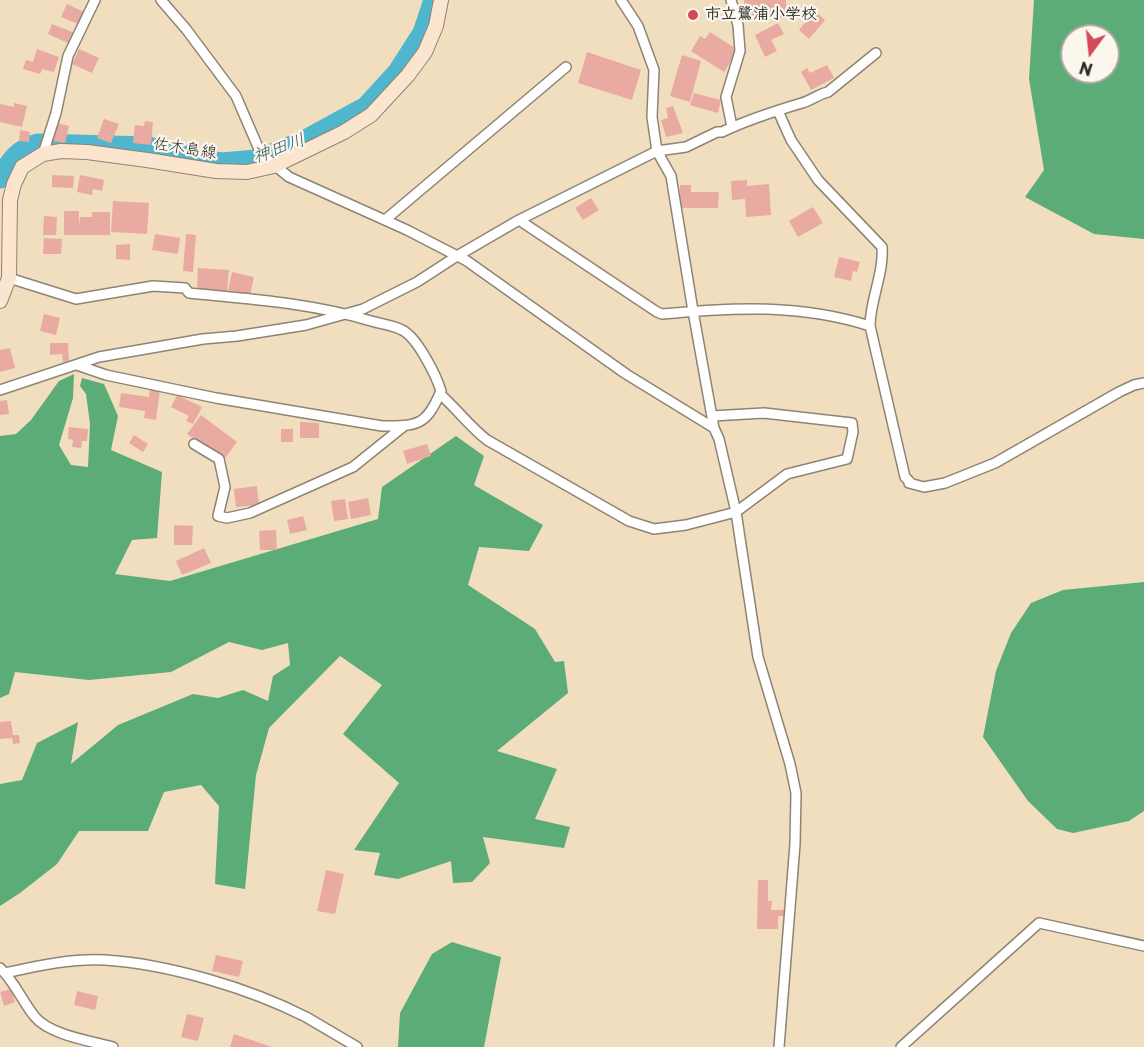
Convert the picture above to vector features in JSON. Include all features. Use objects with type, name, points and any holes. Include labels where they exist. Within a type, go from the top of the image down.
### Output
[{"type":"main road","name":"佐木島線","points":[[43,154],[61,151],[87,152],[216,171],[247,172],[274,166],[344,132],[370,115],[408,75],[425,52],[436,26],[441,0]]},
{"type":"main road","points":[[0,300],[9,278],[4,217],[22,167],[43,154]]},
{"type":"street","points":[[43,154],[56,113],[68,57],[95,0]]},
{"type":"street","points":[[161,0],[186,28],[236,96],[261,154],[274,166],[290,177],[457,256],[518,296],[616,368],[714,428]]},
{"type":"street","points":[[731,0],[738,25],[740,51],[726,97],[732,127]]},
{"type":"street","points":[[624,1],[638,26],[654,70],[652,117],[657,151],[671,176],[714,428],[719,439],[736,512],[758,657],[790,764],[796,793],[795,844],[779,1047]]},
{"type":"street","points":[[0,390],[42,374],[99,357],[203,339],[306,325],[363,309],[417,282],[519,220],[657,151],[686,147],[732,127],[806,102],[821,93],[828,92],[876,53]]},
{"type":"street","points":[[385,220],[566,67]]},
{"type":"street","points":[[778,111],[791,140],[818,180],[882,247],[883,257],[876,284],[870,326],[904,477],[911,483],[909,483],[924,487],[945,483],[995,463],[1119,392],[1144,383]]},
{"type":"street","points":[[519,220],[662,314],[742,307],[810,312],[870,326]]},
{"type":"street","points":[[9,278],[76,299],[153,286],[185,288],[189,293],[271,301],[348,314],[404,330],[417,345],[438,381],[441,391],[434,409],[420,423],[382,426],[216,398],[106,375],[77,365]]},
{"type":"street","points":[[440,394],[471,428],[488,440],[629,521],[654,530],[686,525],[736,512],[787,474],[847,459],[853,432],[852,423],[764,413],[712,417]]},
{"type":"street","points":[[194,444],[219,459],[225,487],[218,516],[227,518],[250,513],[353,467],[404,426]]},
{"type":"street","points":[[901,1047],[1040,922],[1144,946]]},
{"type":"street","points":[[3,970],[103,960],[186,974],[259,997],[304,1017],[357,1047]]},
{"type":"street","points":[[3,970],[15,984],[36,1018],[45,1026],[58,1032],[113,1047]]},
{"type":"green space","points":[[1034,0],[1144,0],[1144,239],[1094,234],[1025,197],[1044,170],[1029,79]]},
{"type":"green space","points":[[74,374],[73,398],[59,445],[71,465],[88,467],[90,424],[86,394],[80,386],[82,378],[104,384],[118,416],[111,450],[162,472],[157,538],[132,540],[115,574],[170,581],[378,519],[382,487],[456,436],[484,456],[474,485],[543,525],[529,551],[479,547],[468,585],[535,629],[555,662],[564,661],[568,693],[497,751],[557,769],[535,819],[570,827],[564,848],[483,837],[490,863],[472,882],[453,883],[451,861],[398,879],[374,875],[380,853],[354,850],[399,783],[343,734],[382,685],[340,656],[269,728],[256,775],[245,889],[215,884],[219,806],[201,785],[164,792],[148,831],[79,831],[57,864],[0,906],[0,784],[22,780],[37,743],[78,722],[71,764],[118,725],[193,694],[218,698],[243,690],[268,701],[273,676],[290,665],[288,643],[262,650],[229,642],[171,672],[89,680],[15,672],[9,694],[0,698],[0,436],[16,434],[31,420],[59,381]]},
{"type":"green space","points":[[1144,582],[1144,811],[1129,821],[1073,833],[1057,829],[1028,801],[983,737],[996,671],[1011,633],[1031,603],[1063,590]]},
{"type":"green space","points":[[452,942],[501,957],[484,1047],[398,1047],[400,1013],[432,954]]},
{"type":"building","points":[[744,0],[786,0],[786,18],[744,19]]},
{"type":"building","points":[[67,4],[84,12],[78,24],[61,17]]},
{"type":"building","points":[[815,11],[825,20],[809,39],[799,30]]},
{"type":"building","points":[[778,23],[784,34],[771,40],[777,51],[765,57],[755,35]]},
{"type":"building","points":[[52,24],[75,33],[70,44],[48,34]]},
{"type":"building","points":[[710,32],[738,50],[724,72],[691,51],[700,36],[705,39]]},
{"type":"building","points":[[37,49],[59,57],[54,72],[42,69],[40,74],[23,69],[26,60],[33,62]]},
{"type":"building","points":[[79,49],[99,58],[92,73],[72,64]]},
{"type":"building","points":[[587,52],[641,70],[632,100],[578,83]]},
{"type":"building","points":[[682,55],[701,61],[690,102],[670,96]]},
{"type":"building","points":[[827,65],[834,78],[811,90],[801,72],[807,68],[810,73]]},
{"type":"building","points":[[694,93],[721,100],[718,113],[690,105]]},
{"type":"building","points":[[14,103],[27,106],[22,127],[0,122],[0,104],[14,107]]},
{"type":"building","points":[[673,106],[683,133],[666,137],[661,120],[668,118],[666,108]]},
{"type":"building","points":[[104,119],[119,124],[111,143],[97,138]]},
{"type":"building","points":[[145,121],[153,122],[151,145],[133,143],[135,125],[144,126]]},
{"type":"building","points":[[57,123],[69,126],[65,143],[53,141]]},
{"type":"building","points":[[20,130],[30,132],[29,142],[19,141]]},
{"type":"building","points":[[52,175],[74,176],[73,188],[52,187]]},
{"type":"building","points":[[80,175],[104,180],[102,191],[93,189],[92,195],[77,192]]},
{"type":"building","points":[[747,180],[747,186],[769,184],[771,215],[746,217],[745,199],[732,200],[731,181]]},
{"type":"building","points":[[680,185],[691,185],[691,192],[719,192],[718,208],[680,208]]},
{"type":"building","points":[[591,198],[599,210],[583,220],[575,208]]},
{"type":"building","points":[[113,201],[149,203],[147,234],[111,232]]},
{"type":"building","points":[[813,207],[823,223],[798,237],[789,221]]},
{"type":"building","points":[[64,211],[79,211],[79,228],[80,217],[92,217],[92,212],[110,212],[110,235],[64,235]]},
{"type":"building","points":[[44,216],[57,217],[56,235],[43,235]]},
{"type":"building","points":[[155,234],[180,238],[178,254],[152,250]]},
{"type":"building","points":[[186,234],[196,235],[193,272],[183,271]]},
{"type":"building","points":[[44,238],[62,239],[61,254],[43,254]]},
{"type":"building","points":[[130,244],[130,260],[116,259],[116,245]]},
{"type":"building","points":[[839,257],[860,262],[857,272],[853,271],[851,281],[834,277]]},
{"type":"building","points":[[198,268],[229,270],[227,291],[197,289]]},
{"type":"building","points":[[232,272],[254,277],[250,295],[228,290]]},
{"type":"building","points":[[44,314],[60,318],[56,335],[40,331]]},
{"type":"building","points":[[50,343],[68,343],[69,362],[63,362],[62,354],[50,355]]},
{"type":"building","points":[[10,348],[15,368],[0,372],[0,350]]},
{"type":"building","points":[[150,388],[160,389],[156,420],[144,418],[145,411],[119,407],[121,393],[149,397]]},
{"type":"building","points":[[177,395],[202,407],[193,424],[186,421],[189,416],[171,407]]},
{"type":"building","points":[[7,400],[9,414],[0,415],[0,401]]},
{"type":"building","points":[[201,415],[237,442],[223,461],[187,434]]},
{"type":"building","points":[[300,422],[319,423],[319,438],[300,438]]},
{"type":"building","points":[[69,427],[88,429],[87,441],[82,441],[81,448],[72,447],[73,440],[68,439]]},
{"type":"building","points":[[281,429],[293,429],[293,442],[281,442]]},
{"type":"building","points":[[134,435],[148,444],[143,452],[129,443]]},
{"type":"building","points":[[427,444],[431,456],[407,464],[403,451]]},
{"type":"building","points":[[257,486],[259,505],[236,507],[234,489]]},
{"type":"building","points":[[368,498],[371,515],[351,519],[348,502]]},
{"type":"building","points":[[345,499],[348,519],[334,521],[331,501]]},
{"type":"building","points":[[303,516],[307,530],[290,534],[287,520]]},
{"type":"building","points":[[174,525],[193,526],[192,545],[174,545]]},
{"type":"building","points":[[276,530],[277,550],[260,550],[259,531]]},
{"type":"building","points":[[204,548],[211,563],[182,575],[176,561]]},
{"type":"building","points":[[11,721],[13,735],[19,735],[20,743],[13,744],[12,738],[0,739],[0,722]]},
{"type":"building","points":[[326,870],[344,874],[335,914],[317,911]]},
{"type":"building","points":[[758,880],[768,880],[768,901],[772,901],[771,910],[787,910],[787,916],[778,916],[778,929],[757,929]]},
{"type":"building","points":[[216,955],[243,961],[239,977],[212,971]]},
{"type":"building","points":[[11,989],[15,1002],[4,1006],[0,992]]},
{"type":"building","points":[[77,991],[98,996],[95,1010],[74,1005]]},
{"type":"building","points":[[187,1014],[204,1018],[198,1041],[181,1037]]},
{"type":"building","points":[[234,1034],[272,1047],[230,1047]]},
{"type":"waterway","name":"神田川","points":[[0,178],[20,152],[38,144],[148,147],[222,163],[256,160],[302,142],[366,107],[398,72],[423,33],[434,0]]},
{"type":"place","name":"市立鷺浦小学校","points":[[693,15]]}]
